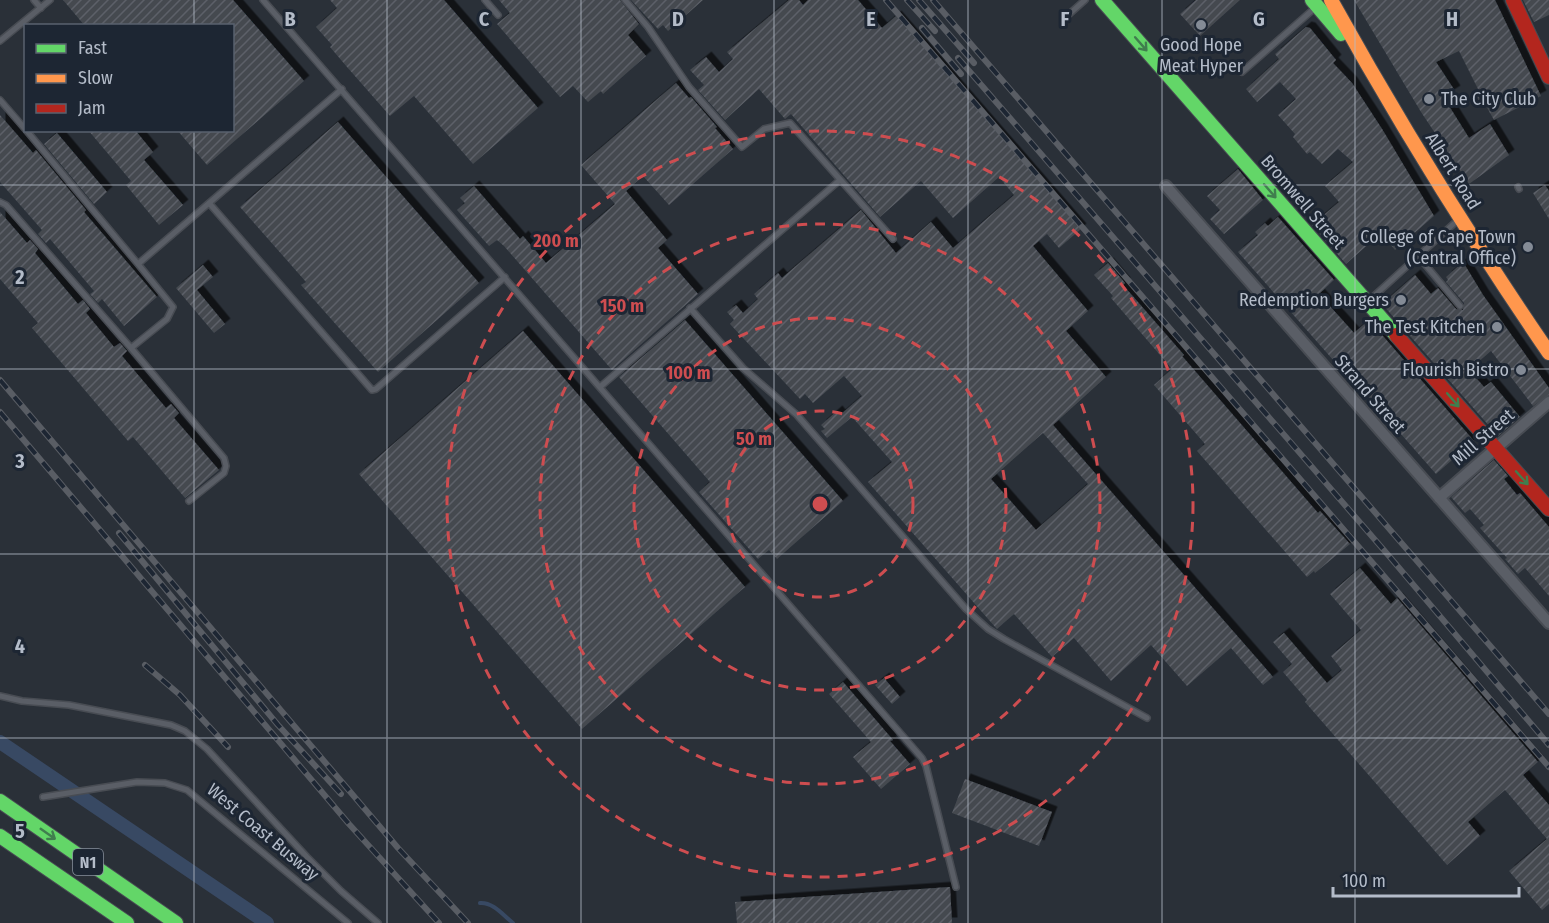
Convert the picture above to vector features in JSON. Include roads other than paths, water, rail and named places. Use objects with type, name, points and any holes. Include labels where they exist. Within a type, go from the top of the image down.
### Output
[{"type":"main road","name":"Bromwell Street","points":[[1102,0],[1549,509]]},
{"type":"main road","name":"Albert Road","points":[[1331,0],[1368,67],[1460,218],[1549,353]]},
{"type":"main road","points":[[1512,0],[1524,13],[1549,77]]},
{"type":"main road","name":"Albert Road","points":[[1315,3],[1368,67]]},
{"type":"main road","name":"N1","points":[[0,801],[176,923]]},
{"type":"main road","name":"N1","points":[[0,836],[127,923]]},
{"type":"street","name":"Strand Street","points":[[1166,186],[1549,623]]},
{"type":"street","name":"Mill Street","points":[[1439,498],[1549,402]]},
{"type":"lane","points":[[34,0],[40,8]]},
{"type":"lane","points":[[0,41],[50,0]]},
{"type":"lane","points":[[264,0],[922,758],[957,887]]},
{"type":"lane","points":[[485,0],[498,15]]},
{"type":"lane","points":[[625,0],[648,27],[689,87],[742,147],[764,129],[790,123],[893,239]]},
{"type":"lane","points":[[1067,16],[1085,0]]},
{"type":"lane","points":[[1242,72],[1315,3]]},
{"type":"lane","points":[[138,264],[342,89]]},
{"type":"lane","points":[[0,100],[24,128]]},
{"type":"lane","points":[[28,132],[173,307],[166,319],[131,348]]},
{"type":"lane","points":[[600,387],[840,180]]},
{"type":"lane","points":[[0,202],[6,205],[224,458],[226,466],[224,473],[189,501]]},
{"type":"lane","points":[[209,203],[372,390],[376,389],[505,278]]},
{"type":"lane","points":[[1374,296],[1460,218]]},
{"type":"lane","points":[[1418,256],[1460,306]]},
{"type":"lane","points":[[690,308],[743,368],[797,416],[979,622],[1004,639],[1147,717]]},
{"type":"lane","points":[[0,696],[22,701],[69,705],[133,717],[171,725],[184,731],[207,750],[341,891],[378,923]]},
{"type":"lane","name":"West Coast Busway","points":[[43,796],[137,782],[155,782],[187,790],[348,923]]},
{"type":"waterway","points":[[0,742],[267,923]]},
{"type":"waterway","points":[[480,903],[494,907],[513,923]]},
{"type":"railway","points":[[886,0],[1549,767]]},
{"type":"railway","points":[[907,0],[935,31]]},
{"type":"railway","points":[[919,0],[974,63]]},
{"type":"railway","points":[[933,0],[1549,714]]},
{"type":"railway","points":[[922,28],[961,74]]},
{"type":"railway","points":[[958,58],[1389,556],[1549,745]]},
{"type":"railway","points":[[0,380],[398,848],[468,923]]},
{"type":"railway","points":[[0,412],[349,824],[439,923]]},
{"type":"railway","points":[[119,533],[278,725],[341,794]]},
{"type":"railway","points":[[145,665],[180,695],[228,747]]},
{"type":"place","name":"Good Hope Meat Hyper","points":[[1201,25]]},
{"type":"place","name":"The City Club","points":[[1429,99]]},
{"type":"place","name":"College of Cape Town (Central Office)","points":[[1528,247]]},
{"type":"place","name":"Redemption Burgers","points":[[1401,300]]},
{"type":"place","name":"The Test Kitchen","points":[[1497,327]]},
{"type":"place","name":"Flourish Bistro","points":[[1521,370]]}]
